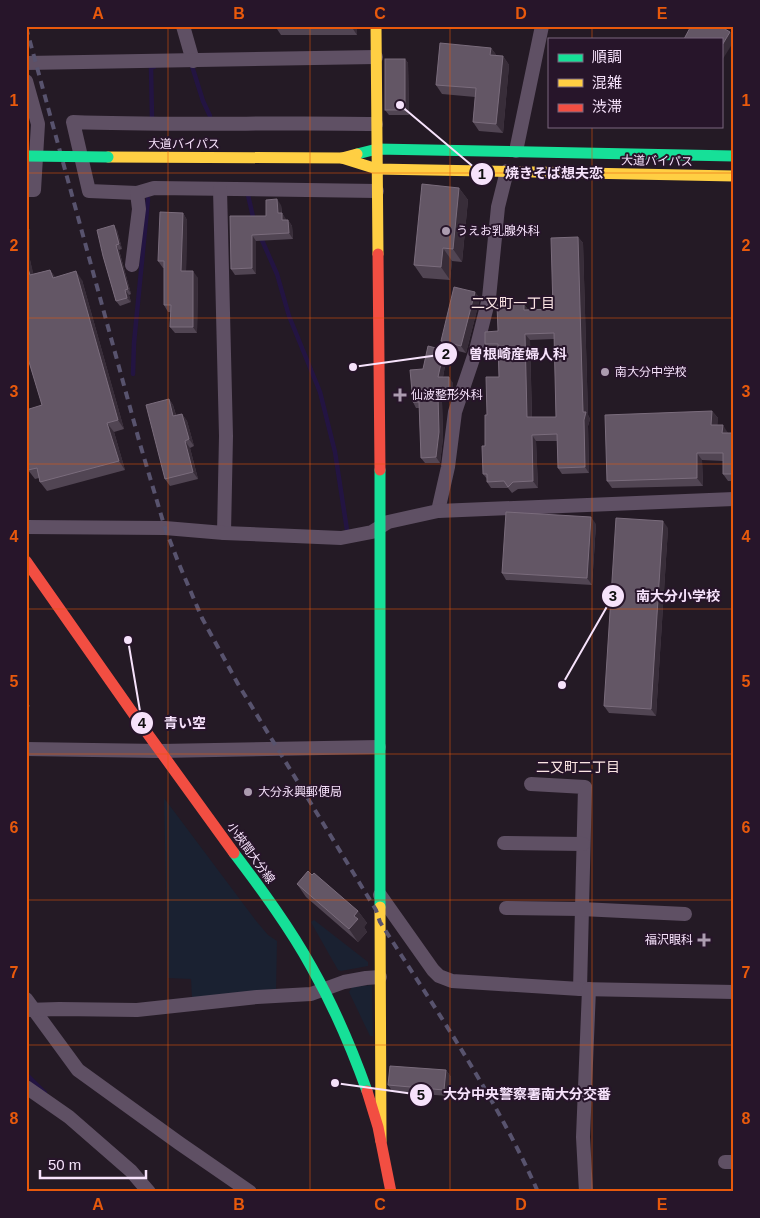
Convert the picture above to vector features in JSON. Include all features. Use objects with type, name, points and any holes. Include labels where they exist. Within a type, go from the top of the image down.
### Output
[{"type":"main road","points":[[376,26],[380,527],[381,1141]]},
{"type":"main road","name":"大道バイパス","points":[[26,156],[342,158],[377,149],[734,156]]},
{"type":"main road","name":"大道バイパス","points":[[342,158],[376,169],[734,176]]},
{"type":"main road","name":"小挾間大分線","points":[[26,561],[160,751],[278,913],[324,988],[362,1079],[381,1141],[391,1192]]},
{"type":"street","points":[[182,26],[193,61]]},
{"type":"street","points":[[516,151],[542,26]]},
{"type":"street","points":[[26,63],[376,57]]},
{"type":"street","points":[[26,81],[32,124],[34,190],[26,190]]},
{"type":"street","points":[[376,124],[281,122],[138,124],[73,122],[90,191],[137,193],[154,188],[377,191]]},
{"type":"street","points":[[438,511],[448,467],[455,412],[476,350],[489,298],[498,207],[507,172]]},
{"type":"street","points":[[220,189],[226,436],[224,533]]},
{"type":"street","points":[[132,265],[139,208],[137,193]]},
{"type":"street","points":[[26,527],[165,528],[224,533],[341,538],[372,532],[388,522],[438,511],[734,499]]},
{"type":"street","points":[[26,749],[160,751],[379,747]]},
{"type":"street","points":[[530,784],[585,787],[581,909],[584,989],[583,1137],[586,1192]]},
{"type":"street","points":[[504,843],[583,844]]},
{"type":"street","points":[[380,894],[433,970],[439,976],[452,981],[584,989],[734,992]]},
{"type":"street","points":[[506,908],[581,909],[685,914]]},
{"type":"street","points":[[29,1006],[137,1010],[257,996],[310,994],[348,981],[380,977]]},
{"type":"street","points":[[29,1006],[78,1070],[250,1192]]},
{"type":"street","points":[[26,1087],[69,1117],[131,1171],[149,1192]]},
{"type":"shaded area","points":[[164,798],[257,922],[268,935],[277,941],[276,991],[192,998],[191,979],[168,978]]},
{"type":"shaded area","points":[[314,920],[368,962],[368,966],[338,970],[311,922]]},
{"type":"shaded area","points":[[372,985],[373,1036],[370,1036],[349,992],[352,987]]},
{"type":"building","points":[[691,26],[720,26],[730,32],[722,45],[722,38],[685,38]]},
{"type":"building","points":[[440,43],[491,48],[490,55],[503,56],[496,124],[473,122],[476,88],[436,85]]},
{"type":"building","points":[[385,59],[405,59],[405,110],[385,110]]},
{"type":"building","points":[[422,184],[459,188],[453,249],[443,248],[441,267],[414,265]]},
{"type":"building","points":[[277,199],[278,213],[282,213],[282,220],[288,220],[289,233],[252,235],[252,268],[231,269],[230,216],[266,216],[266,200]]},
{"type":"building","points":[[160,212],[183,213],[181,271],[193,271],[193,327],[170,327],[171,305],[164,305],[164,261],[158,261]]},
{"type":"building","points":[[114,225],[119,244],[116,245],[128,289],[125,290],[127,298],[116,301],[97,230]]},
{"type":"building","points":[[578,237],[583,412],[586,412],[584,420],[585,467],[558,468],[557,434],[532,435],[533,481],[513,482],[508,487],[504,481],[487,482],[487,474],[483,474],[482,446],[485,446],[485,415],[487,415],[486,377],[499,377],[498,344],[485,344],[485,332],[498,331],[497,305],[524,304],[524,310],[553,309],[551,238]],"holes":[[[554,333],[556,417],[527,417],[525,334]]]},
{"type":"building","points":[[26,262],[30,275],[50,270],[53,278],[76,271],[118,420],[107,423],[119,461],[40,482],[37,468],[28,470],[26,462],[26,410],[42,405],[26,352]]},
{"type":"building","points":[[454,287],[475,292],[461,346],[441,341]]},
{"type":"building","points":[[428,346],[444,350],[438,377],[449,377],[449,386],[446,396],[438,395],[439,432],[436,457],[421,458],[419,402],[413,402],[410,370],[423,369]]},
{"type":"building","points":[[169,399],[173,416],[182,414],[189,439],[185,441],[193,472],[165,479],[146,405]]},
{"type":"building","points":[[712,411],[711,425],[723,425],[722,433],[734,433],[734,474],[723,474],[723,453],[697,453],[697,478],[607,481],[605,415]]},
{"type":"building","points":[[506,512],[591,517],[587,578],[502,573]]},
{"type":"building","points":[[616,518],[663,521],[651,709],[604,706]]},
{"type":"building","points":[[308,871],[312,875],[314,873],[358,911],[354,916],[358,919],[349,929],[297,884]]},
{"type":"building","points":[[390,1066],[446,1070],[444,1090],[388,1085]]},
{"type":"waterway","points":[[192,66],[203,101],[210,116]]},
{"type":"waterway","points":[[152,118],[151,67],[154,67]]},
{"type":"waterway","points":[[248,195],[254,221]]},
{"type":"waterway","points":[[133,374],[134,343],[148,199]]},
{"type":"waterway","points":[[261,238],[277,274],[289,316],[320,392],[335,452],[347,530]]},
{"type":"waterway","points":[[26,1074],[45,1093]]},
{"type":"railway","points":[[26,27],[140,444],[165,528],[202,618],[238,684],[376,910],[380,922],[444,1021],[484,1088],[538,1192]]},
{"type":"traffic: fast","points":[[357,154],[377,149],[734,156]]},
{"type":"traffic: fast","points":[[26,156],[108,157]]},
{"type":"traffic: fast","points":[[380,470],[380,907]]},
{"type":"traffic: fast","points":[[234,853],[285,924],[312,968],[342,1028],[367,1091]]},
{"type":"traffic: slow","points":[[376,26],[378,254]]},
{"type":"traffic: slow","points":[[108,157],[342,158],[357,154]]},
{"type":"traffic: slow","points":[[342,158],[377,169],[734,176]]},
{"type":"traffic: slow","points":[[380,907],[381,1141]]},
{"type":"traffic: jam","points":[[378,254],[380,470]]},
{"type":"traffic: jam","points":[[26,561],[234,853]]},
{"type":"traffic: jam","points":[[367,1091],[378,1127],[391,1192]]},
{"type":"place","name":"焼きそば想夫恋","points":[[400,105]]},
{"type":"place","name":"うえお乳腺外科","points":[[446,231]]},
{"type":"place","name":"曽根崎産婦人科","points":[[353,367]]},
{"type":"place","name":"南大分中学校","points":[[605,372]]},
{"type":"place","name":"仙波整形外科","points":[[400,395]]},
{"type":"place","name":"青い空","points":[[128,640]]},
{"type":"place","name":"南大分小学校","points":[[562,685]]},
{"type":"place","name":"大分永興郵便局","points":[[248,792]]},
{"type":"place","name":"福沢眼科","points":[[704,940]]},
{"type":"place","name":"大分中央警察署南大分交番","points":[[335,1083]]},
{"type":"district","name":"二又町一丁目","points":[[513,303]]},
{"type":"district","name":"二又町二丁目","points":[[578,767]]}]
